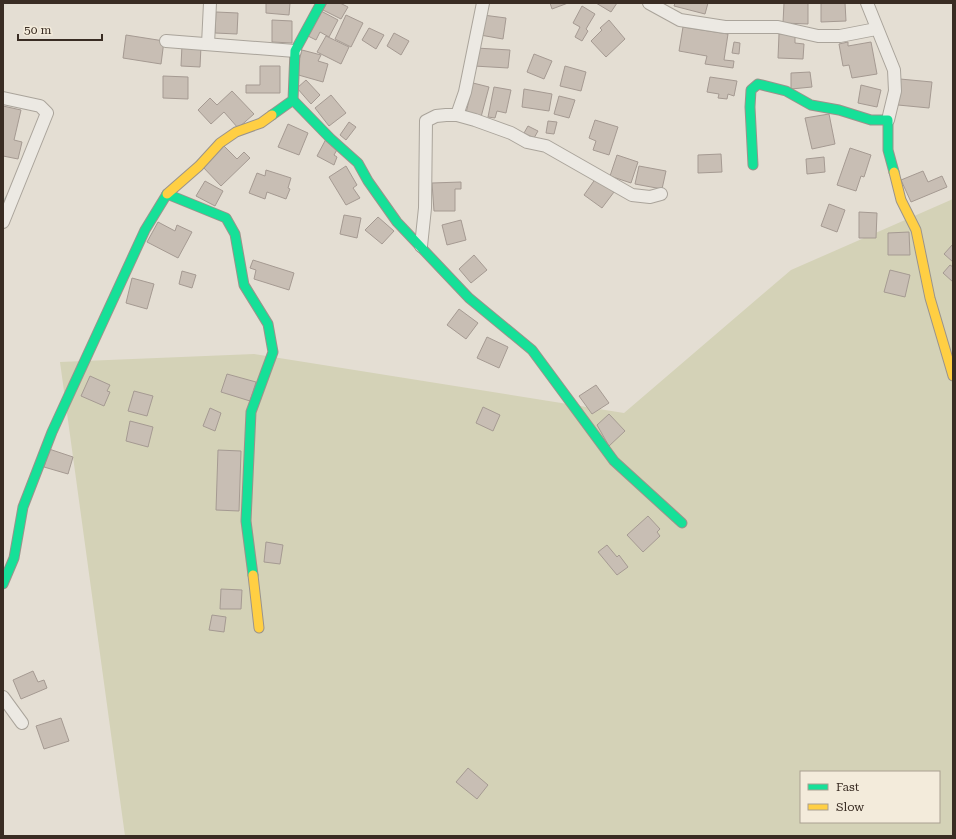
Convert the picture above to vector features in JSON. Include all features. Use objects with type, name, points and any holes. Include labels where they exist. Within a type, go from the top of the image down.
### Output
[{"type":"street","points":[[208,44],[210,3]]},
{"type":"street","points":[[321,3],[295,51],[293,100],[330,138],[358,163],[368,181],[397,222],[469,298],[532,350],[614,461],[682,523]]},
{"type":"street","points":[[457,115],[465,92],[482,3]]},
{"type":"street","points":[[649,3],[680,20],[725,27],[778,27],[818,36],[840,36],[876,29]]},
{"type":"street","points":[[867,3],[876,29],[894,70],[895,91],[888,120],[888,150],[901,200],[916,230],[930,298],[953,376]]},
{"type":"street","points":[[166,41],[295,51]]},
{"type":"street","points":[[753,165],[750,108],[751,90],[758,84],[786,91],[811,105],[839,110],[870,120],[888,120]]},
{"type":"street","points":[[3,98],[40,106],[47,113],[3,222]]},
{"type":"street","points":[[3,584],[14,558],[23,507],[52,432],[145,230],[167,194],[199,166],[220,143],[236,132],[260,123],[293,100]]},
{"type":"street","points":[[421,246],[425,208],[426,121],[436,116],[457,115],[511,132],[527,142],[546,146],[632,195],[650,197],[661,194]]},
{"type":"street","points":[[167,194],[226,218],[235,234],[244,285],[268,324],[273,352],[251,412],[246,521],[259,628]]},
{"type":"street","points":[[3,697],[22,723]]},
{"type":"shaded area","points":[[953,199],[953,836],[125,836],[60,362],[254,354],[624,413],[791,270]]},
{"type":"building","points":[[266,3],[290,3],[289,15],[266,13]]},
{"type":"building","points":[[327,3],[340,3],[348,7],[341,19],[323,10]]},
{"type":"building","points":[[550,3],[568,3],[552,9]]},
{"type":"building","points":[[596,3],[617,3],[611,12]]},
{"type":"building","points":[[675,3],[708,3],[705,14],[674,6]]},
{"type":"building","points":[[784,3],[808,3],[808,24],[783,23]]},
{"type":"building","points":[[821,3],[845,3],[846,21],[821,22]]},
{"type":"building","points":[[582,6],[595,14],[586,29],[588,31],[582,41],[575,37],[580,27],[573,23]]},
{"type":"building","points":[[321,11],[338,20],[329,37],[320,32],[316,40],[308,36]]},
{"type":"building","points":[[216,12],[238,13],[237,34],[215,33]]},
{"type":"building","points":[[346,15],[363,23],[351,47],[335,39]]},
{"type":"building","points":[[483,15],[506,18],[503,39],[480,35]]},
{"type":"building","points":[[272,20],[292,21],[292,43],[272,42]]},
{"type":"building","points":[[609,20],[625,39],[606,57],[591,41],[602,30],[600,28]]},
{"type":"building","points":[[683,27],[728,34],[724,60],[734,61],[733,68],[705,64],[707,56],[679,51]]},
{"type":"building","points":[[369,28],[384,35],[376,49],[362,40]]},
{"type":"building","points":[[394,33],[409,41],[401,55],[387,46]]},
{"type":"building","points":[[779,34],[795,34],[795,43],[804,44],[803,59],[778,58]]},
{"type":"building","points":[[126,35],[164,41],[161,64],[123,58]]},
{"type":"building","points":[[326,36],[349,47],[341,64],[317,52]]},
{"type":"building","points":[[734,42],[740,43],[739,54],[732,53]]},
{"type":"building","points":[[848,42],[848,46],[871,42],[877,74],[852,78],[849,65],[843,66],[839,44]]},
{"type":"building","points":[[182,45],[201,46],[200,67],[181,66]]},
{"type":"building","points":[[476,48],[510,50],[508,68],[474,66]]},
{"type":"building","points":[[302,50],[321,55],[318,61],[328,64],[323,82],[295,74]]},
{"type":"building","points":[[534,54],[552,61],[544,79],[527,72]]},
{"type":"building","points":[[260,66],[280,66],[280,93],[246,93],[246,85],[260,85]]},
{"type":"building","points":[[565,66],[586,72],[581,91],[560,86]]},
{"type":"building","points":[[810,72],[812,87],[791,89],[791,73]]},
{"type":"building","points":[[163,76],[188,77],[188,99],[163,98]]},
{"type":"building","points":[[710,77],[737,81],[734,96],[728,94],[727,99],[718,98],[719,94],[707,92]]},
{"type":"building","points":[[900,79],[932,82],[929,108],[898,105]]},
{"type":"building","points":[[306,80],[320,95],[311,104],[297,88]]},
{"type":"building","points":[[473,83],[489,87],[481,117],[466,113]]},
{"type":"building","points":[[861,85],[881,90],[877,107],[858,103]]},
{"type":"building","points":[[494,87],[511,90],[506,113],[497,111],[495,118],[488,117]]},
{"type":"building","points":[[524,89],[552,94],[549,111],[522,107]]},
{"type":"building","points":[[232,91],[254,114],[238,128],[224,112],[211,124],[198,110],[210,98],[217,105]]},
{"type":"building","points":[[331,95],[346,113],[329,126],[315,108]]},
{"type":"building","points":[[559,96],[575,100],[569,118],[554,114]]},
{"type":"building","points":[[3,106],[21,110],[14,140],[22,142],[18,159],[3,156]]},
{"type":"building","points":[[829,114],[835,144],[812,149],[805,118]]},
{"type":"building","points":[[595,120],[618,127],[609,155],[593,150],[596,141],[589,138]]},
{"type":"building","points":[[548,121],[557,122],[554,134],[546,133]]},
{"type":"building","points":[[349,122],[356,127],[346,140],[340,135]]},
{"type":"building","points":[[288,124],[308,133],[299,155],[278,147]]},
{"type":"building","points":[[528,126],[538,131],[534,138],[524,133]]},
{"type":"building","points":[[326,139],[339,146],[334,155],[337,157],[334,165],[317,156]]},
{"type":"building","points":[[223,145],[237,159],[244,152],[250,158],[221,186],[202,166]]},
{"type":"building","points":[[850,148],[871,155],[864,177],[861,176],[856,191],[837,185]]},
{"type":"building","points":[[721,154],[722,172],[698,173],[698,155]]},
{"type":"building","points":[[617,155],[638,162],[631,183],[610,176]]},
{"type":"building","points":[[824,157],[825,172],[807,174],[806,159]]},
{"type":"building","points":[[346,166],[357,185],[353,188],[360,198],[346,205],[329,177]]},
{"type":"building","points":[[639,166],[666,171],[662,189],[635,184]]},
{"type":"building","points":[[266,170],[291,178],[288,188],[290,189],[286,199],[267,192],[265,199],[249,193],[257,173],[265,176]]},
{"type":"building","points":[[923,171],[928,182],[942,176],[947,187],[911,202],[901,180]]},
{"type":"building","points":[[596,178],[614,192],[602,208],[584,195]]},
{"type":"building","points":[[205,181],[223,191],[215,206],[196,196]]},
{"type":"building","points":[[461,182],[461,189],[455,189],[455,211],[434,211],[432,183]]},
{"type":"building","points":[[829,204],[845,210],[837,232],[821,226]]},
{"type":"building","points":[[859,212],[877,213],[876,238],[859,238]]},
{"type":"building","points":[[344,215],[361,218],[357,238],[340,234]]},
{"type":"building","points":[[378,217],[394,231],[382,244],[365,230]]},
{"type":"building","points":[[461,220],[466,240],[447,245],[442,225]]},
{"type":"building","points":[[158,222],[175,231],[177,225],[192,232],[178,258],[147,242]]},
{"type":"building","points":[[909,232],[910,255],[888,255],[888,233]]},
{"type":"building","points":[[953,244],[953,262],[944,254]]},
{"type":"building","points":[[474,255],[487,270],[471,283],[459,269]]},
{"type":"building","points":[[253,260],[294,273],[289,290],[254,279],[256,270],[250,268]]},
{"type":"building","points":[[950,265],[953,267],[953,282],[943,273]]},
{"type":"building","points":[[890,270],[910,275],[905,297],[884,292]]},
{"type":"building","points":[[182,271],[196,275],[192,288],[179,284]]},
{"type":"building","points":[[132,278],[154,284],[147,309],[126,303]]},
{"type":"building","points":[[459,309],[478,323],[466,339],[447,325]]},
{"type":"building","points":[[487,337],[508,347],[499,368],[477,358]]},
{"type":"building","points":[[227,374],[256,382],[250,401],[221,392]]},
{"type":"building","points":[[90,376],[110,385],[107,391],[110,392],[104,406],[81,396]]},
{"type":"building","points":[[596,385],[609,403],[592,414],[579,396]]},
{"type":"building","points":[[134,391],[153,396],[147,416],[128,411]]},
{"type":"building","points":[[483,407],[500,415],[493,431],[476,423]]},
{"type":"building","points":[[210,408],[221,413],[215,431],[203,426]]},
{"type":"building","points":[[609,414],[625,431],[609,446],[597,425]]},
{"type":"building","points":[[130,421],[153,427],[148,447],[126,441]]},
{"type":"building","points":[[49,449],[73,457],[68,474],[44,467]]},
{"type":"building","points":[[218,450],[241,451],[239,511],[216,510]]},
{"type":"building","points":[[648,516],[660,529],[657,532],[660,536],[643,552],[627,535]]},
{"type":"building","points":[[266,542],[283,545],[280,564],[264,562]]},
{"type":"building","points":[[607,545],[617,557],[619,555],[628,567],[617,575],[598,552]]},
{"type":"building","points":[[221,589],[242,590],[241,609],[220,609]]},
{"type":"building","points":[[212,615],[226,617],[224,632],[209,630]]},
{"type":"building","points":[[33,671],[38,682],[44,680],[47,688],[21,699],[13,680]]},
{"type":"building","points":[[61,718],[69,741],[44,749],[36,726]]},
{"type":"building","points":[[468,768],[488,785],[477,799],[456,782]]},
{"type":"waterway","points":[[3,204],[8,196]]},
{"type":"traffic: fast","points":[[272,115],[293,100],[295,51],[321,3]]},
{"type":"traffic: fast","points":[[753,165],[750,107],[751,90],[758,84],[786,91],[811,105],[839,110],[871,120],[888,120],[888,150],[894,172]]},
{"type":"traffic: fast","points":[[293,100],[330,138],[358,163],[368,181],[397,222],[469,298],[532,350],[614,461],[682,523]]},
{"type":"traffic: fast","points":[[167,194],[226,218],[235,234],[244,285],[268,324],[273,352],[251,412],[246,521],[253,575]]},
{"type":"traffic: fast","points":[[3,584],[14,558],[23,507],[52,432],[145,230],[167,194]]},
{"type":"traffic: slow","points":[[167,194],[199,166],[220,143],[236,132],[261,123],[272,115]]},
{"type":"traffic: slow","points":[[894,172],[901,200],[916,230],[930,298],[953,376]]},
{"type":"traffic: slow","points":[[253,575],[259,628]]}]
